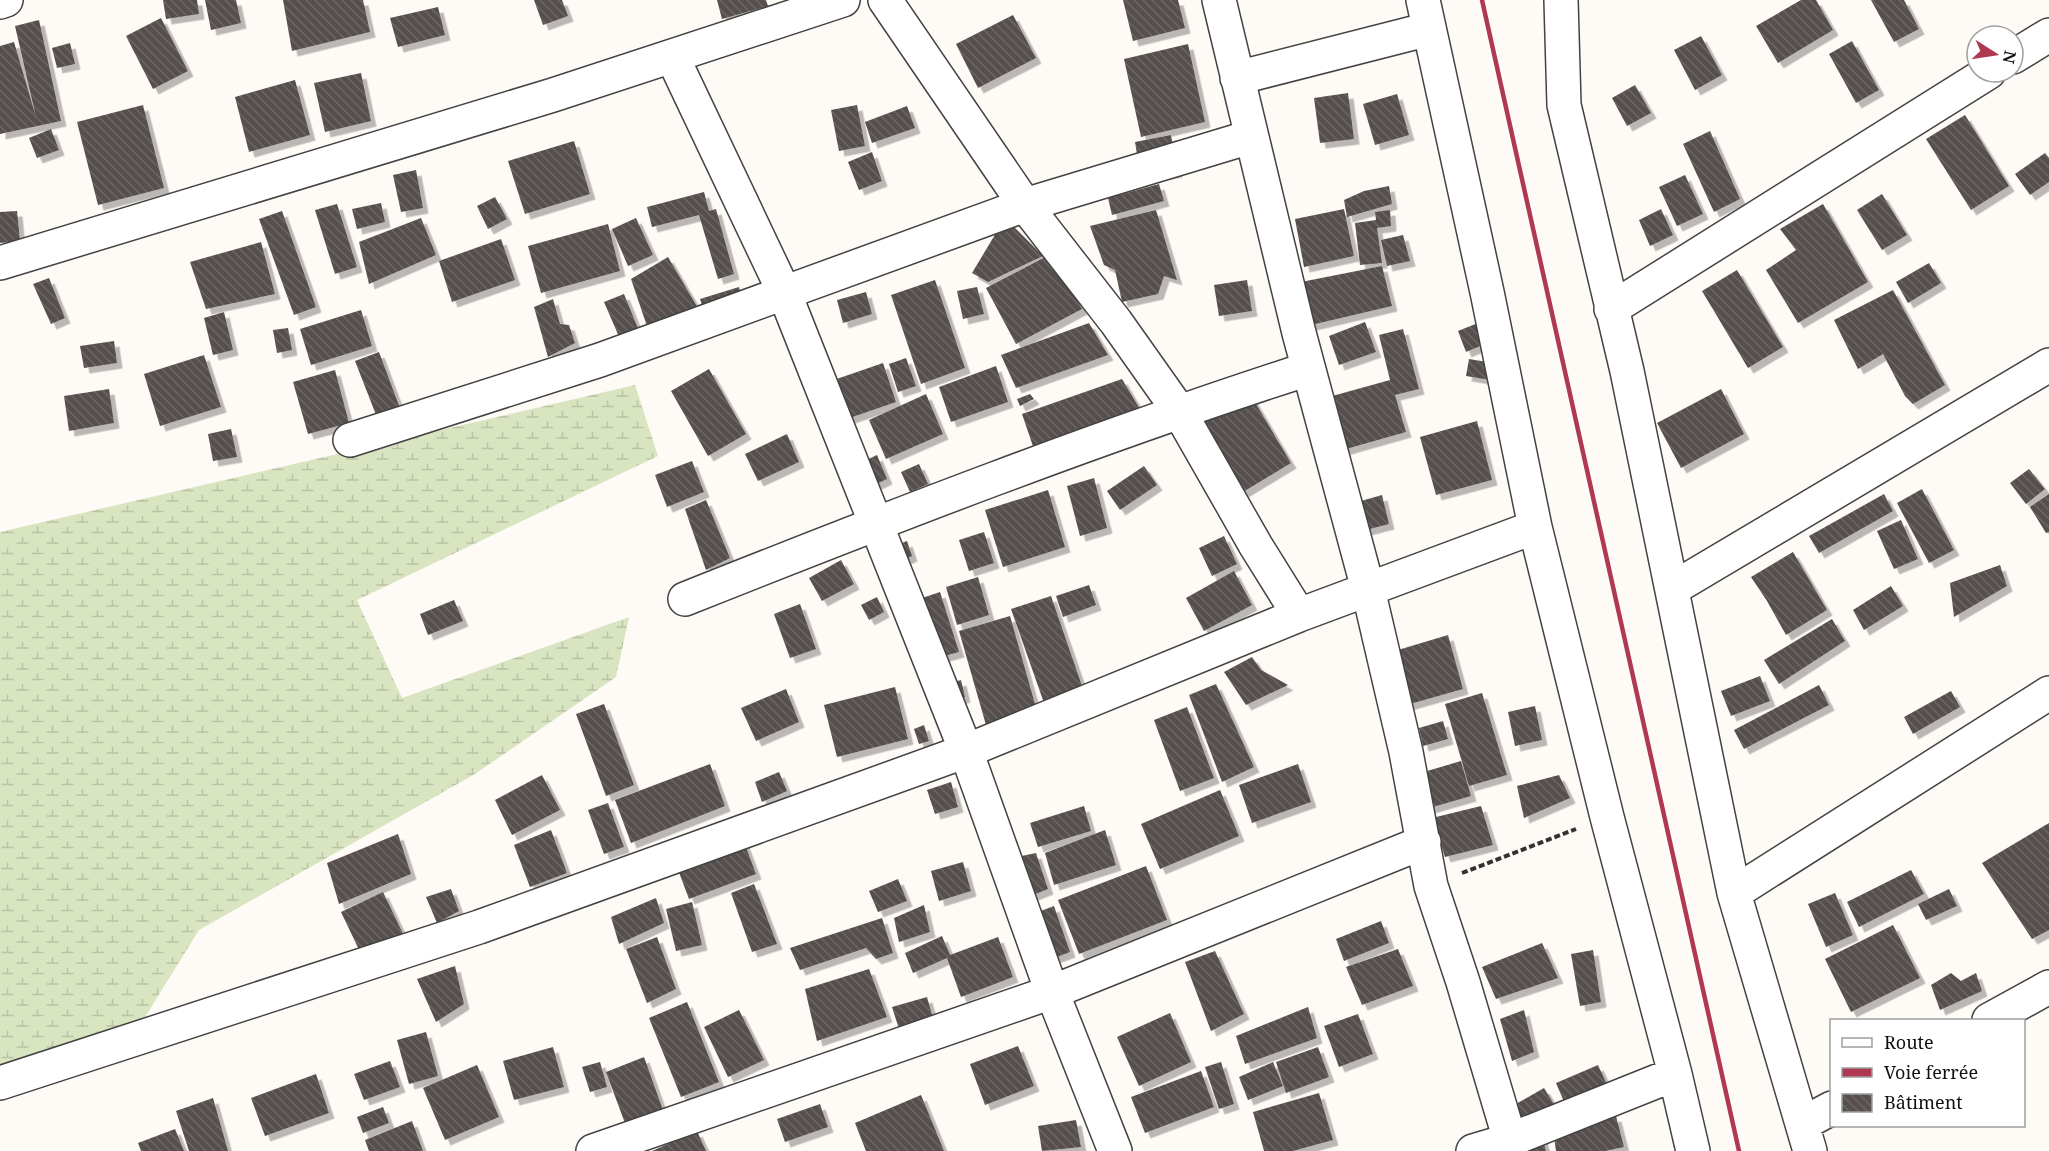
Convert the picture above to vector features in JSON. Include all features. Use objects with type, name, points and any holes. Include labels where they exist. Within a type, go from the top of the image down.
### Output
[{"type":"street","points":[[0,2],[6,0]]},
{"type":"street","points":[[0,263],[553,95],[843,0]]},
{"type":"street","points":[[885,0],[1025,205],[1116,322],[1179,411],[1256,546],[1299,615]]},
{"type":"street","points":[[1219,0],[1250,137],[1308,369],[1368,589],[1406,752],[1431,885],[1463,982],[1510,1146]]},
{"type":"street","points":[[1561,0],[1564,105],[1627,371],[1734,893],[1806,1137]]},
{"type":"street","points":[[1237,78],[1426,14],[1487,292],[1534,527],[1607,817],[1676,1074],[1693,1151]]},
{"type":"street","points":[[2025,49],[2049,34]]},
{"type":"street","points":[[672,56],[784,292],[874,524],[966,751],[1052,992],[1115,1151]]},
{"type":"street","points":[[1611,309],[1970,84]]},
{"type":"street","points":[[350,440],[600,360],[1025,205],[1250,137]]},
{"type":"street","points":[[1672,589],[2049,365]]},
{"type":"street","points":[[685,599],[874,524],[1179,411],[1308,369]]},
{"type":"street","points":[[0,1083],[479,927],[966,751],[1299,615],[1534,527]]},
{"type":"street","points":[[1734,893],[2049,693]]},
{"type":"street","points":[[593,1151],[1052,992],[1424,842]]},
{"type":"street","points":[[1991,1019],[2049,987]]},
{"type":"street","points":[[1473,1151],[1510,1146],[1676,1074]]},
{"type":"street","points":[[1806,1137],[1830,1110]]},
{"type":"path","points":[[1431,885],[1607,817]]},
{"type":"green space","points":[[635,385],[658,456],[357,600],[402,698],[629,617],[616,677],[475,774],[199,930],[142,1022],[0,1072],[0,532]]},
{"type":"building","points":[[163,0],[197,0],[199,14],[166,19]]},
{"type":"building","points":[[205,0],[236,0],[241,23],[211,30]]},
{"type":"building","points":[[283,0],[363,0],[370,32],[292,51]]},
{"type":"building","points":[[534,0],[562,0],[568,16],[543,25]]},
{"type":"building","points":[[717,0],[766,0],[768,6],[722,19]]},
{"type":"building","points":[[1123,0],[1178,0],[1185,28],[1133,41]]},
{"type":"building","points":[[1801,0],[1816,0],[1833,30],[1778,63],[1756,26]]},
{"type":"building","points":[[1871,0],[1904,0],[1919,29],[1894,42]]},
{"type":"building","points":[[438,7],[445,35],[398,47],[390,18]]},
{"type":"building","points":[[1013,15],[1036,58],[978,88],[956,44]]},
{"type":"building","points":[[161,18],[188,71],[153,89],[126,36]]},
{"type":"building","points":[[39,20],[61,121],[0,134],[0,46],[14,42],[36,117],[15,26]]},
{"type":"building","points":[[1701,36],[1722,75],[1695,90],[1674,50]]},
{"type":"building","points":[[1852,41],[1879,90],[1856,103],[1829,54]]},
{"type":"building","points":[[70,43],[75,64],[57,68],[52,48]]},
{"type":"building","points":[[1188,44],[1205,122],[1141,137],[1124,59]]},
{"type":"building","points":[[361,73],[371,121],[325,132],[314,83]]},
{"type":"building","points":[[295,80],[310,135],[249,152],[235,97]]},
{"type":"building","points":[[1635,85],[1651,113],[1627,126],[1612,98]]},
{"type":"building","points":[[1348,93],[1354,139],[1320,143],[1314,98]]},
{"type":"building","points":[[1397,94],[1409,135],[1375,145],[1363,104]]},
{"type":"building","points":[[143,105],[164,188],[98,205],[77,122]]},
{"type":"building","points":[[857,105],[865,146],[839,151],[831,110]]},
{"type":"building","points":[[907,106],[915,128],[872,143],[865,122]]},
{"type":"building","points":[[1965,115],[2009,186],[1971,210],[1926,139]]},
{"type":"building","points":[[51,129],[59,150],[37,158],[29,138]]},
{"type":"building","points":[[1710,131],[1740,199],[1714,212],[1683,144]]},
{"type":"building","points":[[1171,135],[1177,172],[1141,178],[1135,142]]},
{"type":"building","points":[[574,141],[590,194],[525,214],[508,161]]},
{"type":"building","points":[[872,152],[882,181],[859,190],[848,162]]},
{"type":"building","points":[[2045,153],[2049,158],[2049,182],[2030,195],[2015,174]]},
{"type":"building","points":[[416,170],[423,208],[401,212],[393,175]]},
{"type":"building","points":[[1685,175],[1703,214],[1677,226],[1659,187]]},
{"type":"building","points":[[1159,184],[1164,201],[1112,215],[1108,198]]},
{"type":"building","points":[[1389,186],[1392,204],[1347,217],[1344,200],[1364,191]]},
{"type":"building","points":[[704,192],[709,211],[716,209],[734,274],[718,279],[699,215],[652,227],[647,207]]},
{"type":"building","points":[[1882,194],[1907,235],[1882,250],[1857,210]]},
{"type":"building","points":[[495,197],[507,219],[488,229],[477,206]]},
{"type":"building","points":[[381,203],[385,222],[357,229],[352,209]]},
{"type":"building","points":[[337,204],[357,267],[335,274],[315,210]]},
{"type":"building","points":[[1823,204],[1868,282],[1798,323],[1766,270],[1796,250],[1780,229]]},
{"type":"building","points":[[1344,209],[1354,256],[1304,267],[1295,219]]},
{"type":"building","points":[[1661,209],[1673,235],[1650,246],[1639,220]]},
{"type":"building","points":[[1156,210],[1177,280],[1164,276],[1158,294],[1122,302],[1115,270],[1104,265],[1090,226]]},
{"type":"building","points":[[1390,210],[1391,226],[1377,228],[1382,263],[1360,265],[1355,223],[1376,220],[1375,212]]},
{"type":"building","points":[[17,211],[20,241],[0,243],[0,212]]},
{"type":"building","points":[[282,211],[316,307],[294,315],[259,219]]},
{"type":"building","points":[[421,218],[436,255],[369,284],[359,242]]},
{"type":"building","points":[[636,218],[653,255],[628,266],[612,229]]},
{"type":"building","points":[[1005,218],[1043,256],[988,282],[972,273]]},
{"type":"building","points":[[608,224],[620,271],[541,293],[528,246]]},
{"type":"building","points":[[1403,235],[1410,261],[1387,266],[1381,240]]},
{"type":"building","points":[[501,239],[515,280],[452,302],[439,261]]},
{"type":"building","points":[[261,242],[275,294],[206,309],[190,262]]},
{"type":"building","points":[[1053,253],[1082,309],[1016,344],[986,288]]},
{"type":"building","points":[[668,257],[699,310],[650,335],[631,279]]},
{"type":"building","points":[[1929,263],[1941,283],[1908,303],[1896,282]]},
{"type":"building","points":[[1382,266],[1392,306],[1311,325],[1301,282]]},
{"type":"building","points":[[1737,270],[1783,347],[1748,368],[1702,291]]},
{"type":"building","points":[[49,278],[65,318],[51,324],[33,284]]},
{"type":"building","points":[[935,280],[965,368],[921,384],[891,295]]},
{"type":"building","points":[[1247,280],[1252,311],[1219,316],[1214,285]]},
{"type":"building","points":[[739,287],[744,304],[706,316],[700,299]]},
{"type":"building","points":[[977,287],[984,314],[963,319],[957,291]]},
{"type":"building","points":[[1893,290],[1945,385],[1913,404],[1905,396],[1883,354],[1858,369],[1834,320]]},
{"type":"building","points":[[866,292],[872,314],[843,323],[837,300]]},
{"type":"building","points":[[624,294],[639,331],[620,339],[604,302]]},
{"type":"building","points":[[553,299],[560,324],[569,325],[575,343],[548,357],[534,307]]},
{"type":"building","points":[[361,310],[372,346],[311,365],[300,329]]},
{"type":"building","points":[[224,312],[233,350],[213,355],[204,318]]},
{"type":"building","points":[[1365,322],[1376,352],[1339,365],[1329,336]]},
{"type":"building","points":[[1089,323],[1108,355],[1016,388],[1001,355]]},
{"type":"building","points":[[1478,323],[1485,344],[1466,352],[1458,331]]},
{"type":"building","points":[[288,328],[292,350],[277,353],[273,330]]},
{"type":"building","points":[[1403,329],[1419,389],[1395,395],[1406,432],[1339,451],[1325,398],[1390,380],[1379,335]]},
{"type":"building","points":[[114,341],[117,363],[84,368],[80,346]]},
{"type":"building","points":[[379,352],[401,411],[378,420],[355,361]]},
{"type":"building","points":[[204,355],[221,407],[160,426],[144,374]]},
{"type":"building","points":[[906,358],[916,386],[898,392],[889,364]]},
{"type":"building","points":[[1469,359],[1499,364],[1496,381],[1466,376]]},
{"type":"building","points":[[883,363],[896,402],[841,421],[828,382]]},
{"type":"building","points":[[996,366],[1008,402],[951,422],[939,387]]},
{"type":"building","points":[[709,369],[746,434],[708,456],[671,391]]},
{"type":"building","points":[[335,370],[349,423],[308,434],[293,382]]},
{"type":"building","points":[[1122,379],[1144,416],[1037,458],[1022,414]]},
{"type":"building","points":[[109,389],[114,423],[69,431],[64,396]]},
{"type":"building","points":[[1721,389],[1744,434],[1681,468],[1657,423]]},
{"type":"building","points":[[926,394],[943,434],[886,459],[869,420]]},
{"type":"building","points":[[1030,394],[1034,399],[1020,406],[1017,399]]},
{"type":"building","points":[[1250,394],[1291,463],[1243,492],[1201,423]]},
{"type":"building","points":[[1477,421],[1492,480],[1436,495],[1420,437]]},
{"type":"building","points":[[231,429],[237,457],[213,461],[208,434]]},
{"type":"building","points":[[787,434],[799,462],[758,481],[745,454]]},
{"type":"building","points":[[877,455],[887,479],[872,486],[862,462]]},
{"type":"building","points":[[692,461],[704,492],[667,507],[655,475]]},
{"type":"building","points":[[919,464],[928,484],[910,492],[901,472]]},
{"type":"building","points":[[1144,466],[1157,485],[1120,510],[1107,491]]},
{"type":"building","points":[[2029,469],[2045,489],[2026,504],[2010,483]]},
{"type":"building","points":[[1094,478],[1107,528],[1080,536],[1067,486]]},
{"type":"building","points":[[1922,489],[1954,550],[1929,563],[1897,503]]},
{"type":"building","points":[[1048,490],[1065,547],[1003,567],[985,510]]},
{"type":"building","points":[[1884,494],[1893,511],[1819,553],[1809,536]]},
{"type":"building","points":[[2049,494],[2049,532],[2046,533],[2030,507]]},
{"type":"building","points":[[1382,495],[1389,524],[1362,531],[1354,503]]},
{"type":"building","points":[[706,500],[730,558],[706,570],[685,509]]},
{"type":"building","points":[[1901,520],[1918,559],[1894,569],[1877,531]]},
{"type":"building","points":[[984,532],[994,563],[969,571],[959,540]]},
{"type":"building","points":[[1224,536],[1237,564],[1212,576],[1199,548]]},
{"type":"building","points":[[907,541],[912,556],[903,560],[897,545]]},
{"type":"building","points":[[1793,552],[1827,610],[1786,635],[1751,577]]},
{"type":"building","points":[[841,560],[854,584],[822,601],[809,578]]},
{"type":"building","points":[[2000,565],[2007,586],[1954,617],[1950,583]]},
{"type":"building","points":[[1234,571],[1252,605],[1204,631],[1186,598]]},
{"type":"building","points":[[978,577],[989,615],[957,625],[946,587]]},
{"type":"building","points":[[1089,585],[1096,605],[1063,617],[1056,596]]},
{"type":"building","points":[[1891,586],[1903,606],[1864,630],[1853,610]]},
{"type":"building","points":[[940,592],[959,652],[937,658],[919,599]]},
{"type":"building","points":[[1051,596],[1083,689],[1044,703],[1011,609]]},
{"type":"building","points":[[877,597],[884,612],[869,620],[861,605]]},
{"type":"building","points":[[454,600],[463,621],[428,635],[420,614]]},
{"type":"building","points":[[800,604],[816,649],[790,658],[774,614]]},
{"type":"building","points":[[1010,616],[1037,711],[986,725],[959,631]]},
{"type":"building","points":[[1832,619],[1845,641],[1779,684],[1764,660]]},
{"type":"building","points":[[1448,635],[1463,689],[1403,706],[1388,653]]},
{"type":"building","points":[[1252,657],[1261,670],[1288,685],[1246,705],[1224,672]]},
{"type":"building","points":[[1760,676],[1770,701],[1731,716],[1721,691]]},
{"type":"building","points":[[961,680],[965,697],[954,700],[950,683]]},
{"type":"building","points":[[1216,684],[1254,767],[1222,782],[1189,695]]},
{"type":"building","points":[[1819,685],[1829,705],[1744,749],[1734,730]]},
{"type":"building","points":[[895,687],[908,739],[837,757],[824,705]]},
{"type":"building","points":[[786,689],[799,722],[756,741],[741,708]]},
{"type":"building","points":[[1951,691],[1960,707],[1913,734],[1904,717]]},
{"type":"building","points":[[1482,693],[1507,775],[1469,786],[1445,704]]},
{"type":"building","points":[[604,704],[634,785],[606,796],[576,714]]},
{"type":"building","points":[[1535,706],[1542,740],[1515,746],[1508,712]]},
{"type":"building","points":[[1187,707],[1214,778],[1180,791],[1154,720]]},
{"type":"building","points":[[1443,721],[1448,739],[1423,746],[1419,728]]},
{"type":"building","points":[[924,725],[929,741],[919,744],[914,729]]},
{"type":"building","points":[[1461,761],[1471,796],[1426,809],[1417,774]]},
{"type":"building","points":[[710,764],[725,806],[631,843],[615,800]]},
{"type":"building","points":[[1298,764],[1311,802],[1252,823],[1239,785]]},
{"type":"building","points":[[779,772],[787,791],[762,802],[755,782]]},
{"type":"building","points":[[542,775],[560,810],[512,835],[495,800]]},
{"type":"building","points":[[1559,775],[1570,798],[1524,818],[1517,786]]},
{"type":"building","points":[[951,782],[958,807],[935,814],[927,790]]},
{"type":"building","points":[[1220,790],[1239,836],[1160,869],[1141,824]]},
{"type":"building","points":[[608,803],[624,847],[604,854],[588,810]]},
{"type":"building","points":[[1084,806],[1091,831],[1038,847],[1030,823]]},
{"type":"building","points":[[1481,806],[1493,845],[1445,857],[1432,818]]},
{"type":"building","points":[[2049,823],[2049,930],[2032,939],[1982,863]]},
{"type":"building","points":[[551,830],[567,873],[530,887],[514,845]]},
{"type":"building","points":[[1105,830],[1116,865],[1054,885],[1045,853]]},
{"type":"building","points":[[398,834],[411,874],[339,904],[327,863]]},
{"type":"building","points":[[744,842],[756,874],[689,899],[677,867]]},
{"type":"building","points":[[1036,853],[1048,889],[1028,897],[1012,858]]},
{"type":"building","points":[[963,862],[971,891],[939,901],[931,871]]},
{"type":"building","points":[[1146,866],[1167,920],[1079,954],[1058,900]]},
{"type":"building","points":[[1911,870],[1924,894],[1859,927],[1847,902]]},
{"type":"building","points":[[898,879],[907,901],[878,912],[869,891]]},
{"type":"building","points":[[754,884],[777,944],[752,952],[731,893]]},
{"type":"building","points":[[451,889],[459,911],[437,923],[426,897]]},
{"type":"building","points":[[1949,889],[1957,906],[1926,920],[1918,904]]},
{"type":"building","points":[[383,892],[404,936],[362,956],[341,912]]},
{"type":"building","points":[[1835,893],[1853,935],[1826,947],[1808,904]]},
{"type":"building","points":[[656,898],[664,923],[619,944],[611,917]]},
{"type":"building","points":[[692,902],[702,945],[676,951],[666,909]]},
{"type":"building","points":[[924,905],[930,932],[899,942],[894,918]]},
{"type":"building","points":[[1054,906],[1070,952],[1046,961],[1030,915]]},
{"type":"building","points":[[882,918],[893,953],[876,959],[866,948],[800,970],[790,948]]},
{"type":"building","points":[[1381,921],[1389,943],[1344,961],[1336,939]]},
{"type":"building","points":[[1893,925],[1920,978],[1851,1012],[1825,959]]},
{"type":"building","points":[[942,936],[950,955],[998,937],[1013,977],[961,997],[947,958],[913,973],[905,953]]},
{"type":"building","points":[[657,937],[676,989],[647,1003],[626,949]]},
{"type":"building","points":[[1542,943],[1558,978],[1496,999],[1482,967]]},
{"type":"building","points":[[1398,949],[1413,986],[1362,1005],[1346,967]]},
{"type":"building","points":[[1593,950],[1601,1002],[1580,1006],[1571,954]]},
{"type":"building","points":[[1215,951],[1244,1014],[1211,1031],[1185,962]]},
{"type":"building","points":[[455,966],[464,1004],[436,1022],[417,979]]},
{"type":"building","points":[[869,969],[887,1017],[817,1041],[805,989]]},
{"type":"building","points":[[1951,973],[1961,981],[1976,973],[1982,991],[1940,1010],[1931,985]]},
{"type":"building","points":[[927,997],[933,1018],[899,1029],[892,1007]]},
{"type":"building","points":[[687,1002],[719,1082],[681,1097],[649,1018]]},
{"type":"building","points":[[1308,1007],[1317,1038],[1245,1064],[1236,1036]]},
{"type":"building","points":[[739,1010],[764,1060],[728,1077],[704,1027]]},
{"type":"building","points":[[1524,1010],[1534,1052],[1512,1061],[1500,1019]]},
{"type":"building","points":[[1170,1013],[1191,1062],[1139,1086],[1117,1037]]},
{"type":"building","points":[[1358,1014],[1373,1054],[1339,1067],[1324,1026]]},
{"type":"building","points":[[426,1032],[438,1076],[409,1084],[397,1040]]},
{"type":"building","points":[[1018,1046],[1034,1086],[985,1105],[970,1064]]},
{"type":"building","points":[[553,1047],[564,1087],[514,1100],[503,1061]]},
{"type":"building","points":[[1318,1047],[1329,1077],[1286,1093],[1276,1062]]},
{"type":"building","points":[[644,1057],[664,1113],[626,1126],[606,1072]]},
{"type":"building","points":[[390,1061],[400,1087],[364,1100],[354,1074]]},
{"type":"building","points":[[600,1062],[607,1087],[590,1092],[582,1067]]},
{"type":"building","points":[[1221,1062],[1234,1104],[1219,1109],[1205,1067]]},
{"type":"building","points":[[1273,1062],[1283,1086],[1248,1100],[1239,1077]]},
{"type":"building","points":[[477,1065],[499,1117],[445,1140],[423,1088]]},
{"type":"building","points":[[1598,1065],[1609,1089],[1565,1104],[1556,1083]]},
{"type":"building","points":[[1201,1071],[1214,1107],[1145,1133],[1131,1097]]},
{"type":"building","points":[[316,1074],[329,1113],[265,1136],[251,1098]]},
{"type":"building","points":[[1544,1088],[1555,1106],[1519,1127],[1509,1108]]},
{"type":"building","points":[[1319,1093],[1333,1140],[1293,1151],[1264,1151],[1253,1112]]},
{"type":"building","points":[[921,1095],[944,1151],[866,1151],[855,1123]]},
{"type":"building","points":[[213,1098],[228,1151],[189,1151],[176,1111]]},
{"type":"building","points":[[820,1104],[828,1127],[785,1142],[777,1119]]},
{"type":"building","points":[[383,1107],[389,1123],[363,1133],[357,1117]]},
{"type":"building","points":[[1616,1116],[1624,1147],[1605,1151],[1556,1151],[1553,1129]]},
{"type":"building","points":[[1076,1120],[1081,1147],[1042,1151],[1038,1126]]},
{"type":"building","points":[[412,1121],[423,1151],[369,1151],[365,1140]]},
{"type":"building","points":[[175,1129],[184,1151],[141,1151],[138,1143]]},
{"type":"building","points":[[697,1131],[706,1151],[652,1151]]},
{"type":"building","points":[[1542,1137],[1546,1151],[1527,1151],[1524,1141]]},
{"type":"railway","points":[[1482,0],[1739,1151]]}]
